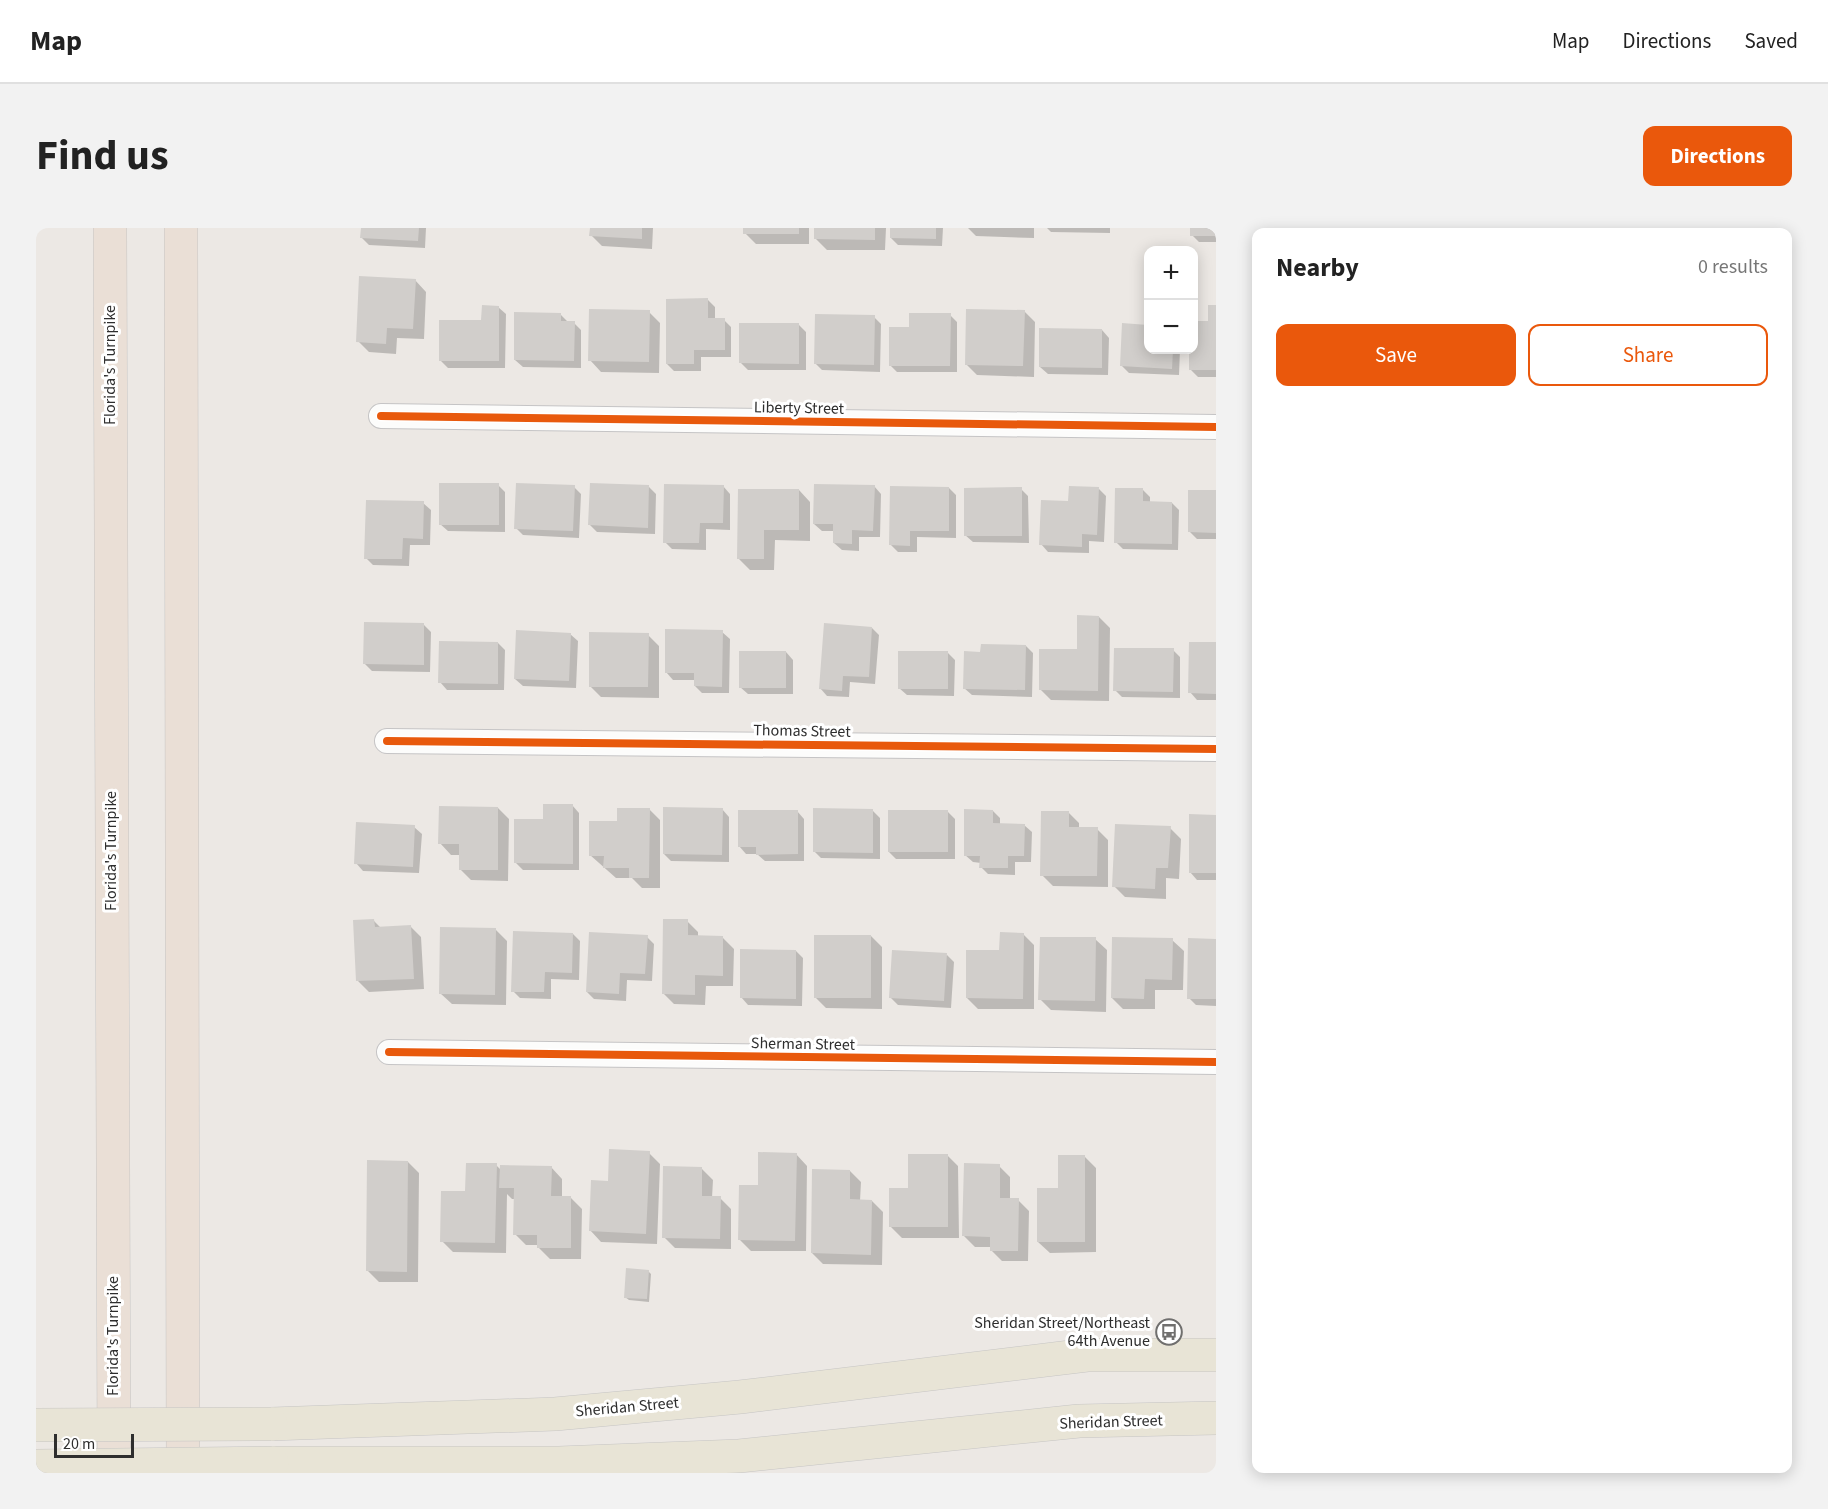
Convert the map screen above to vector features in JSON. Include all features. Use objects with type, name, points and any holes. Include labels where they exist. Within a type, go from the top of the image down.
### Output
[{"type":"highway","name":"Florida's Turnpike","points":[[110,228],[114,1473]]},
{"type":"highway","points":[[181,228],[183,1473]]},
{"type":"main road","name":"Sheridan Street","points":[[36,1425],[271,1424],[555,1414],[740,1397],[1087,1355],[1216,1355]]},
{"type":"main road","name":"Sheridan Street","points":[[36,1466],[559,1463],[740,1456],[1079,1421],[1216,1418]]},
{"type":"street","name":"Liberty Street","points":[[381,416],[1216,427]]},
{"type":"street","name":"Thomas Street","points":[[387,741],[1216,749]]},
{"type":"street","name":"Sherman Street","points":[[389,1052],[1216,1062]]},
{"type":"building","points":[[361,228],[419,228],[418,241],[360,238]]},
{"type":"building","points":[[590,228],[642,228],[642,239],[589,236]]},
{"type":"building","points":[[743,228],[799,228],[799,234],[743,234]]},
{"type":"building","points":[[814,228],[875,228],[875,240],[814,239]]},
{"type":"building","points":[[890,228],[936,228],[936,239],[890,238]]},
{"type":"building","points":[[1190,228],[1216,228],[1216,236],[1190,236]]},
{"type":"building","points":[[359,276],[416,279],[413,329],[387,328],[386,344],[356,342]]},
{"type":"building","points":[[708,298],[708,318],[725,318],[725,350],[694,350],[694,364],[666,364],[666,299]]},
{"type":"building","points":[[482,305],[499,306],[499,361],[439,361],[439,320],[481,320]]},
{"type":"building","points":[[1208,305],[1216,305],[1216,370],[1189,370],[1189,354],[1198,354],[1198,321],[1208,321]]},
{"type":"building","points":[[589,309],[650,310],[649,362],[588,361]]},
{"type":"building","points":[[966,309],[1025,310],[1023,366],[965,365]]},
{"type":"building","points":[[514,312],[561,313],[561,321],[575,321],[574,361],[514,360]]},
{"type":"building","points":[[909,313],[951,313],[950,366],[889,366],[889,327],[909,327]]},
{"type":"building","points":[[815,314],[875,315],[874,365],[814,364]]},
{"type":"building","points":[[739,323],[799,323],[799,364],[739,363]]},
{"type":"building","points":[[1122,323],[1144,325],[1144,354],[1173,354],[1172,369],[1120,366]]},
{"type":"building","points":[[1039,328],[1102,329],[1102,368],[1039,367]]},
{"type":"building","points":[[439,483],[499,483],[499,525],[439,525]]},
{"type":"building","points":[[516,483],[575,485],[573,531],[514,529]]},
{"type":"building","points":[[590,483],[649,485],[648,528],[588,525]]},
{"type":"building","points":[[664,484],[724,485],[723,523],[700,523],[699,543],[663,543]]},
{"type":"building","points":[[814,484],[875,485],[873,531],[852,530],[852,544],[833,543],[833,524],[813,524]]},
{"type":"building","points":[[890,486],[949,487],[949,531],[910,531],[910,546],[889,545]]},
{"type":"building","points":[[1069,486],[1099,487],[1097,535],[1082,534],[1082,547],[1039,545],[1041,500],[1068,501]]},
{"type":"building","points":[[1022,487],[1022,536],[964,536],[964,488]]},
{"type":"building","points":[[1115,488],[1143,488],[1143,501],[1172,502],[1172,544],[1114,543]]},
{"type":"building","points":[[738,489],[799,489],[799,530],[764,530],[764,559],[737,559]]},
{"type":"building","points":[[1188,490],[1216,490],[1216,533],[1188,532]]},
{"type":"building","points":[[366,500],[424,501],[423,539],[403,538],[402,559],[364,559]]},
{"type":"building","points":[[1077,615],[1099,616],[1098,691],[1039,690],[1039,649],[1077,649]]},
{"type":"building","points":[[364,622],[424,623],[424,665],[363,664]]},
{"type":"building","points":[[824,623],[872,627],[869,677],[843,676],[842,691],[819,689]]},
{"type":"building","points":[[665,629],[723,630],[722,687],[694,686],[694,673],[665,673]]},
{"type":"building","points":[[516,630],[571,633],[569,681],[514,679]]},
{"type":"building","points":[[589,632],[649,633],[648,687],[589,687]]},
{"type":"building","points":[[439,641],[498,642],[498,684],[438,683]]},
{"type":"building","points":[[1189,642],[1216,642],[1216,694],[1188,693]]},
{"type":"building","points":[[981,644],[1026,645],[1025,690],[963,689],[964,651],[980,652]]},
{"type":"building","points":[[1114,648],[1174,648],[1173,692],[1113,691]]},
{"type":"building","points":[[739,651],[786,651],[786,688],[739,688]]},
{"type":"building","points":[[898,651],[948,651],[948,689],[898,689]]},
{"type":"building","points":[[543,804],[573,804],[573,864],[514,863],[514,819],[543,819]]},
{"type":"building","points":[[439,806],[498,807],[498,870],[459,870],[459,844],[438,844]]},
{"type":"building","points":[[663,807],[723,808],[722,855],[663,854]]},
{"type":"building","points":[[617,808],[650,808],[649,878],[629,878],[629,868],[603,868],[604,856],[589,856],[589,821],[617,821]]},
{"type":"building","points":[[813,808],[873,809],[873,853],[813,852]]},
{"type":"building","points":[[964,809],[993,810],[993,823],[1025,824],[1024,856],[1008,856],[1008,868],[979,868],[980,856],[964,856]]},
{"type":"building","points":[[738,810],[798,810],[798,854],[756,855],[756,847],[738,847]]},
{"type":"building","points":[[888,810],[948,810],[948,852],[888,852]]},
{"type":"building","points":[[1041,811],[1069,811],[1069,827],[1098,827],[1097,876],[1040,876]]},
{"type":"building","points":[[1189,814],[1216,815],[1216,873],[1189,873]]},
{"type":"building","points":[[356,822],[415,825],[413,867],[354,864]]},
{"type":"building","points":[[1115,824],[1171,826],[1168,868],[1156,868],[1155,889],[1112,887]]},
{"type":"building","points":[[374,919],[375,927],[411,925],[414,979],[356,981],[353,920]]},
{"type":"building","points":[[663,919],[688,919],[688,935],[723,936],[723,976],[695,975],[695,995],[662,994]]},
{"type":"building","points":[[440,927],[496,928],[495,995],[439,994]]},
{"type":"building","points":[[513,931],[573,933],[572,973],[545,972],[544,992],[511,992]]},
{"type":"building","points":[[589,932],[648,935],[645,974],[620,973],[619,994],[586,992]]},
{"type":"building","points":[[1000,932],[1024,933],[1023,999],[966,998],[966,950],[999,950]]},
{"type":"building","points":[[814,935],[871,935],[871,998],[814,998]]},
{"type":"building","points":[[1040,937],[1096,937],[1095,1001],[1038,1000]]},
{"type":"building","points":[[1112,937],[1173,938],[1172,980],[1145,979],[1144,999],[1111,998]]},
{"type":"building","points":[[1188,938],[1216,939],[1216,999],[1187,999]]},
{"type":"building","points":[[740,949],[796,950],[796,999],[740,998]]},
{"type":"building","points":[[892,950],[947,953],[944,1001],[889,998]]},
{"type":"building","points":[[609,1149],[650,1151],[646,1234],[589,1231],[591,1180],[608,1181]]},
{"type":"building","points":[[758,1152],[797,1153],[795,1241],[738,1240],[739,1185],[758,1185]]},
{"type":"building","points":[[908,1154],[948,1154],[948,1227],[889,1227],[889,1188],[908,1188]]},
{"type":"building","points":[[1058,1155],[1085,1155],[1085,1242],[1037,1242],[1037,1188],[1058,1188]]},
{"type":"building","points":[[367,1160],[408,1161],[407,1272],[366,1271]]},
{"type":"building","points":[[466,1163],[497,1163],[495,1243],[440,1242],[441,1191],[465,1191]]},
{"type":"building","points":[[964,1163],[1000,1164],[1000,1198],[1019,1198],[1018,1251],[990,1251],[990,1237],[962,1236]]},
{"type":"building","points":[[500,1165],[552,1166],[551,1196],[571,1196],[571,1248],[537,1248],[537,1235],[513,1235],[514,1188],[499,1188]]},
{"type":"building","points":[[663,1166],[702,1167],[702,1196],[721,1196],[720,1239],[662,1238]]},
{"type":"building","points":[[812,1169],[850,1170],[850,1199],[872,1200],[871,1255],[811,1253]]},
{"type":"building","points":[[626,1268],[649,1270],[647,1299],[624,1298]]},
{"type":"cycle path","points":[[381,416],[1216,427]]},
{"type":"cycle path","points":[[387,741],[1216,749]]},
{"type":"cycle path","points":[[389,1052],[1216,1062]]},
{"type":"place","name":"Sheridan Street/Northeast 64th Avenue","points":[[1169,1332]]}]
